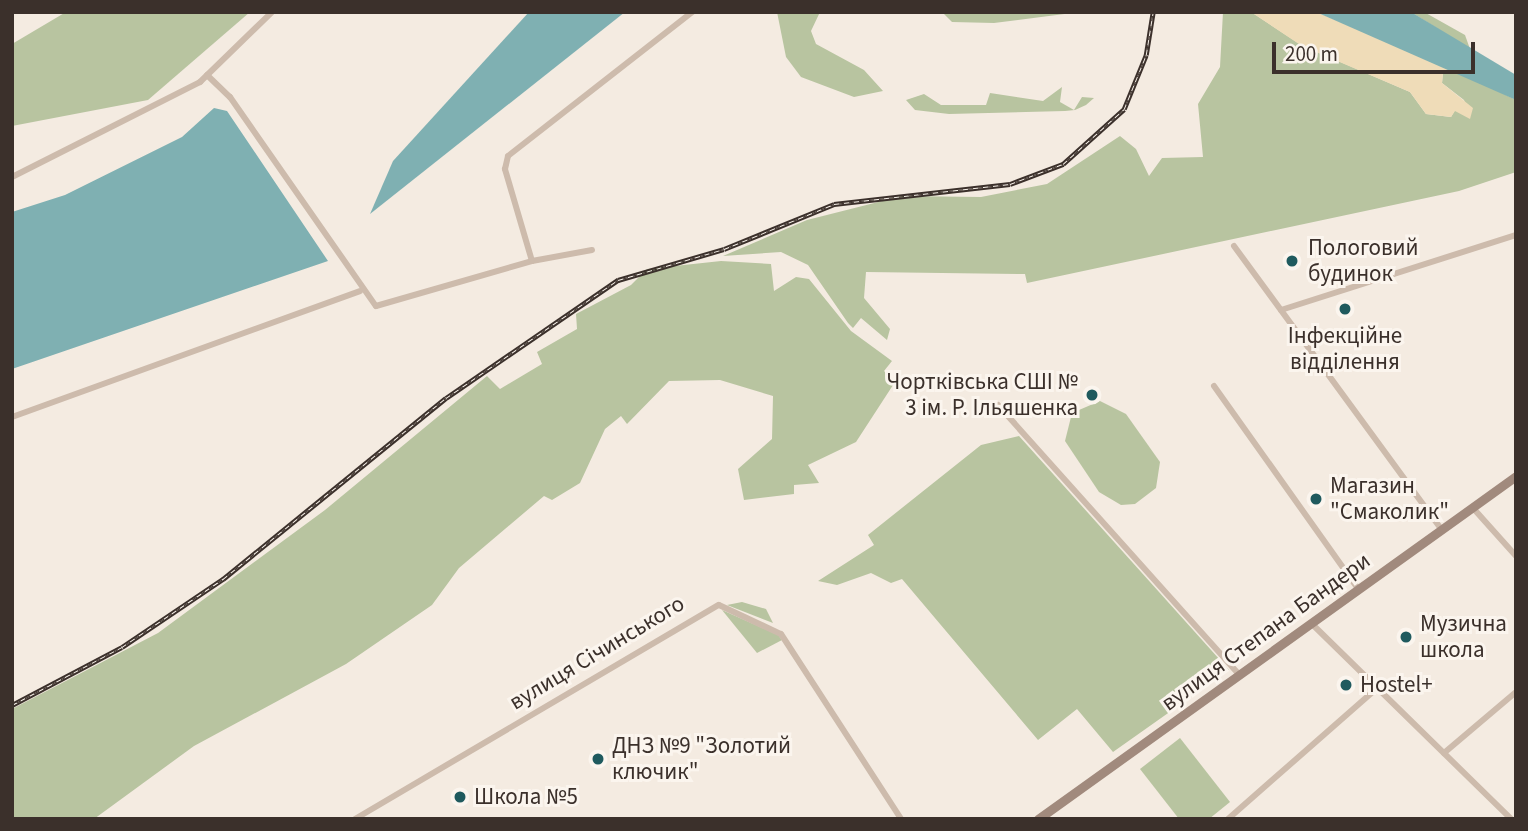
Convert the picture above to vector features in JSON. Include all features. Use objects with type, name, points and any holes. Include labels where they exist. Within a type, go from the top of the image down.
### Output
[{"type":"street","points":[[12,177],[207,75],[272,12]]},
{"type":"street","points":[[532,261],[505,169],[508,156],[692,12]]},
{"type":"street","points":[[207,75],[230,97],[360,291],[376,306],[532,261],[592,250]]},
{"type":"street","points":[[1281,310],[1516,235]]},
{"type":"street","points":[[1234,246],[1442,530]]},
{"type":"street","points":[[12,417],[360,291]]},
{"type":"street","points":[[1214,386],[1358,589]]},
{"type":"street","points":[[998,404],[1239,675]]},
{"type":"street","name":"вулиця Степана Бандери","points":[[1038,819],[1516,476]]},
{"type":"street","points":[[1473,508],[1516,556]]},
{"type":"street","name":"вулиця Січинського","points":[[355,819],[719,605],[781,634],[901,819]]},
{"type":"street","points":[[1311,623],[1511,819]]},
{"type":"street","points":[[1228,819],[1376,689]]},
{"type":"street","points":[[1444,752],[1516,692]]},
{"type":"green space","points":[[66,12],[250,12],[148,100],[12,126],[12,44]]},
{"type":"green space","points":[[777,12],[820,12],[811,31],[816,44],[864,70],[883,91],[854,97],[801,77],[786,57]]},
{"type":"green space","points":[[942,12],[1080,12],[994,23],[952,22]]},
{"type":"green space","points":[[1223,12],[1251,12],[1301,45],[1410,92],[1426,114],[1451,117],[1455,110],[1470,118],[1464,100],[1442,83],[1443,73],[1453,69],[1516,100],[1516,172],[1459,191],[1027,283],[1025,274],[866,272],[864,298],[890,329],[887,340],[861,318],[853,328],[808,265],[781,252],[723,256],[807,220],[902,196],[981,197],[1047,184],[1120,136],[1136,149],[1149,176],[1162,158],[1203,157],[1198,104],[1220,67]]},
{"type":"green space","points":[[1411,12],[1424,12],[1465,35],[1470,49]]},
{"type":"green space","points":[[1062,87],[1060,102],[1074,110],[1082,97],[1094,98],[1075,110],[949,114],[915,110],[906,100],[924,94],[941,105],[986,105],[990,93],[1043,101]]},
{"type":"green space","points":[[721,261],[771,264],[774,291],[796,277],[809,279],[851,331],[892,361],[884,371],[895,382],[856,442],[808,465],[819,483],[794,485],[794,494],[744,500],[738,469],[772,439],[773,396],[720,380],[669,381],[627,424],[621,416],[605,429],[580,483],[552,500],[544,496],[459,568],[432,605],[346,664],[194,746],[94,819],[12,819],[12,709],[158,633],[325,510],[487,376],[500,389],[542,364],[537,352],[577,329],[576,314],[631,285],[647,269]]},
{"type":"green space","points":[[1100,401],[1126,414],[1160,462],[1156,488],[1135,504],[1121,505],[1099,492],[1065,441],[1072,413]]},
{"type":"green space","points":[[1019,436],[1229,670],[1113,752],[1077,709],[1038,740],[902,579],[891,583],[871,573],[837,585],[818,581],[874,545],[868,535],[981,445]]},
{"type":"green space","points":[[742,602],[766,609],[773,623],[727,605]]},
{"type":"green space","points":[[722,610],[778,635],[782,640],[757,653]]},
{"type":"green space","points":[[1180,738],[1230,802],[1209,819],[1179,819],[1140,769]]},
{"type":"sand","points":[[1251,12],[1316,12],[1453,69],[1443,73],[1442,83],[1473,108],[1470,119],[1455,111],[1451,117],[1426,114],[1410,92],[1302,46]]},
{"type":"water","points":[[529,12],[625,12],[370,214],[393,161]]},
{"type":"water","points":[[1316,12],[1411,12],[1516,75],[1516,100]]},
{"type":"water","points":[[214,108],[227,111],[328,261],[12,369],[12,212],[65,195],[182,137]]},
{"type":"railway","points":[[12,705],[122,647],[223,579],[446,398],[618,280],[724,249],[834,204],[1010,184],[1063,164],[1124,109],[1146,55],[1153,12]]},
{"type":"place","name":"Пологовий будинок","points":[[1292,261]]},
{"type":"place","name":"Інфекційне відділення","points":[[1345,309]]},
{"type":"place","name":"Чортківська СШІ № 3 ім. Р. Ільяшенка","points":[[1092,395]]},
{"type":"place","name":"Магазин \"Смаколик\"","points":[[1316,499]]},
{"type":"place","name":"Музична школа","points":[[1406,637]]},
{"type":"place","name":"Hostel+","points":[[1346,685]]},
{"type":"place","name":"ДНЗ №9 \"Золотий ключик\"","points":[[598,759]]},
{"type":"place","name":"Школа №5","points":[[460,797]]}]
